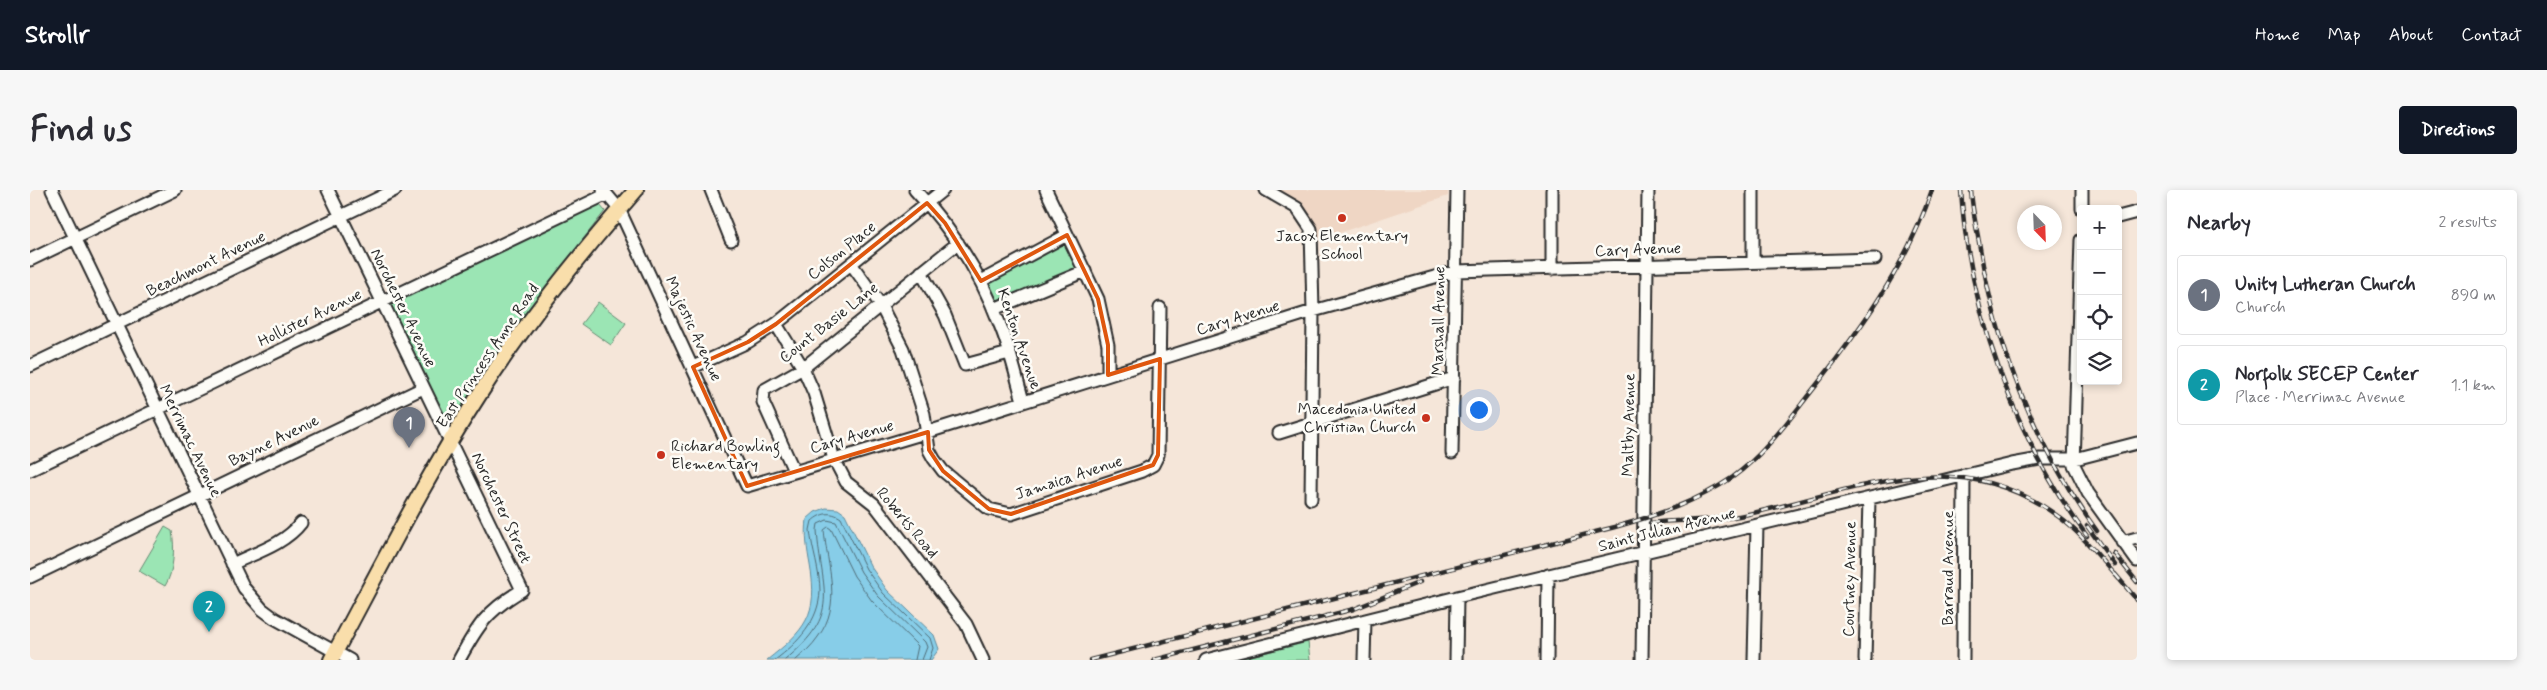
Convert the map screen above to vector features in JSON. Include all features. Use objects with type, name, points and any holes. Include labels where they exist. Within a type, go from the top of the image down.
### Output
[{"type":"main road","name":"East Princess Anne Road","points":[[333,655],[451,440],[479,395],[530,322],[636,190]]},
{"type":"street","name":"Merrimac Avenue","points":[[52,190],[244,588],[262,609],[282,623],[333,655],[350,660]]},
{"type":"street","points":[[30,260],[175,190]]},
{"type":"street","name":"Norchester Avenue","points":[[328,190],[381,302],[451,440]]},
{"type":"street","name":"Beachmont Avenue","points":[[30,366],[395,190]]},
{"type":"street","points":[[711,190],[731,240]]},
{"type":"street","name":"Kenton Avenue","points":[[916,190],[946,223],[982,281],[1009,353],[1023,402]]},
{"type":"street","name":"Colson Place","points":[[693,367],[748,342],[776,324],[852,265],[943,190]]},
{"type":"street","points":[[1046,190],[1098,299],[1108,345],[1108,375]]},
{"type":"street","points":[[1266,190],[1297,208],[1311,229],[1313,312],[1311,499]]},
{"type":"street","name":"Marshall Avenue","points":[[1452,453],[1457,190]]},
{"type":"street","points":[[1552,190],[1552,269]]},
{"type":"street","name":"Maltby Avenue","points":[[1642,660],[1648,190]]},
{"type":"street","points":[[1753,262],[1754,190]]},
{"type":"street","points":[[2082,190],[2082,205]]},
{"type":"street","name":"Majestic Avenue","points":[[604,192],[619,209],[747,486]]},
{"type":"street","name":"Hollister Avenue","points":[[30,470],[381,302],[604,192]]},
{"type":"street","points":[[2122,216],[2137,212]]},
{"type":"street","points":[[982,281],[1067,235]]},
{"type":"street","name":"Count Basie Lane","points":[[794,471],[763,402],[763,396],[768,386],[803,368],[958,243]]},
{"type":"street","points":[[2081,250],[2075,458],[2077,473],[2088,493],[2137,561]]},
{"type":"street","name":"Cary Avenue","points":[[747,486],[928,432],[1313,312],[1456,271],[1875,259]]},
{"type":"street","name":"Jamaica Avenue","points":[[852,265],[880,304],[903,349],[924,414],[930,450],[934,459],[943,471],[989,509],[1011,514],[1142,471],[1153,464],[1158,455],[1160,308]]},
{"type":"street","points":[[994,310],[1084,271]]},
{"type":"street","points":[[921,272],[945,315],[965,365],[1009,353]]},
{"type":"street","name":"Roberts Road","points":[[776,324],[803,368],[814,392],[834,459],[846,482],[874,504],[966,624],[982,660]]},
{"type":"street","points":[[1279,433],[1454,378]]},
{"type":"street","name":"Bayne Avenue","points":[[30,577],[424,388]]},
{"type":"street","name":"Norchester Street","points":[[451,440],[522,590],[501,603],[478,626],[459,660]]},
{"type":"street","name":"Saint Julian Avenue","points":[[1206,660],[1456,597],[2022,461],[2075,458],[2137,443]]},
{"type":"street","name":"Barraud Avenue","points":[[1963,660],[1964,475]]},
{"type":"street","name":"Courtney Avenue","points":[[1864,660],[1868,499]]},
{"type":"street","points":[[232,564],[281,540],[301,523]]},
{"type":"street","points":[[1754,660],[1757,525]]},
{"type":"street","points":[[2122,542],[2137,538]]},
{"type":"street","points":[[1546,660],[1548,575]]},
{"type":"street","points":[[1456,597],[1456,660]]},
{"type":"street","points":[[1364,660],[1365,620]]},
{"type":"highlighted area","points":[[927,203],[945,223],[981,281],[1067,235],[1098,299],[1108,345],[1108,375],[1160,359],[1158,455],[1153,465],[1011,514],[989,509],[943,471],[929,450],[928,432],[747,486],[693,367],[748,342],[776,324]]},
{"type":"shaded area","name":"Jacox Elementary School","points":[[1273,190],[1448,190],[1448,196],[1321,239]]},
{"type":"green space","points":[[599,204],[605,211],[507,339],[453,420],[446,420],[391,305]]},
{"type":"green space","points":[[1059,244],[1066,245],[1076,267],[1073,271],[1003,302],[997,300],[989,284],[993,278]]},
{"type":"green space","points":[[598,302],[626,323],[611,345],[581,324]]},
{"type":"green space","points":[[165,527],[172,531],[173,552],[172,567],[165,586],[139,571]]},
{"type":"green space","points":[[1308,642],[1310,660],[1235,660]]},
{"type":"water","points":[[826,508],[838,509],[845,514],[871,567],[887,590],[934,635],[939,649],[931,660],[767,660],[791,640],[806,620],[812,597],[806,531],[807,519],[815,512]]},
{"type":"railway","points":[[1090,660],[1615,527],[1646,518],[1705,494],[1733,477],[1754,460],[1773,440],[1844,349],[1879,299],[1909,246],[1932,190]]},
{"type":"railway","points":[[1961,190],[1966,236],[1974,281],[1985,327],[2000,372],[2038,458],[2061,498],[2087,536]]},
{"type":"railway","points":[[1971,190],[1986,281],[2007,357],[2021,394],[2055,465],[2097,531]]},
{"type":"railway","points":[[1650,523],[1732,517],[1864,485],[1904,478],[1943,476],[1982,481],[2020,494],[2059,517],[2083,539],[2119,579]]},
{"type":"railway","points":[[2087,526],[2115,565]]},
{"type":"railway","points":[[2114,553],[2137,582]]},
{"type":"railway","points":[[2115,574],[2137,600]]},
{"type":"railway","points":[[1154,660],[1354,609],[1420,582]]},
{"type":"place","name":"Jacox Elementary School","points":[[1342,218]]},
{"type":"place","name":"Macedonia United Christian Church","points":[[1426,418]]},
{"type":"place","name":"Unity Lutheran Church","points":[[409,448]]},
{"type":"place","name":"Richard Bowling Elementary","points":[[661,455]]},
{"type":"place","name":"Norfolk SECEP Center","points":[[209,632]]}]
